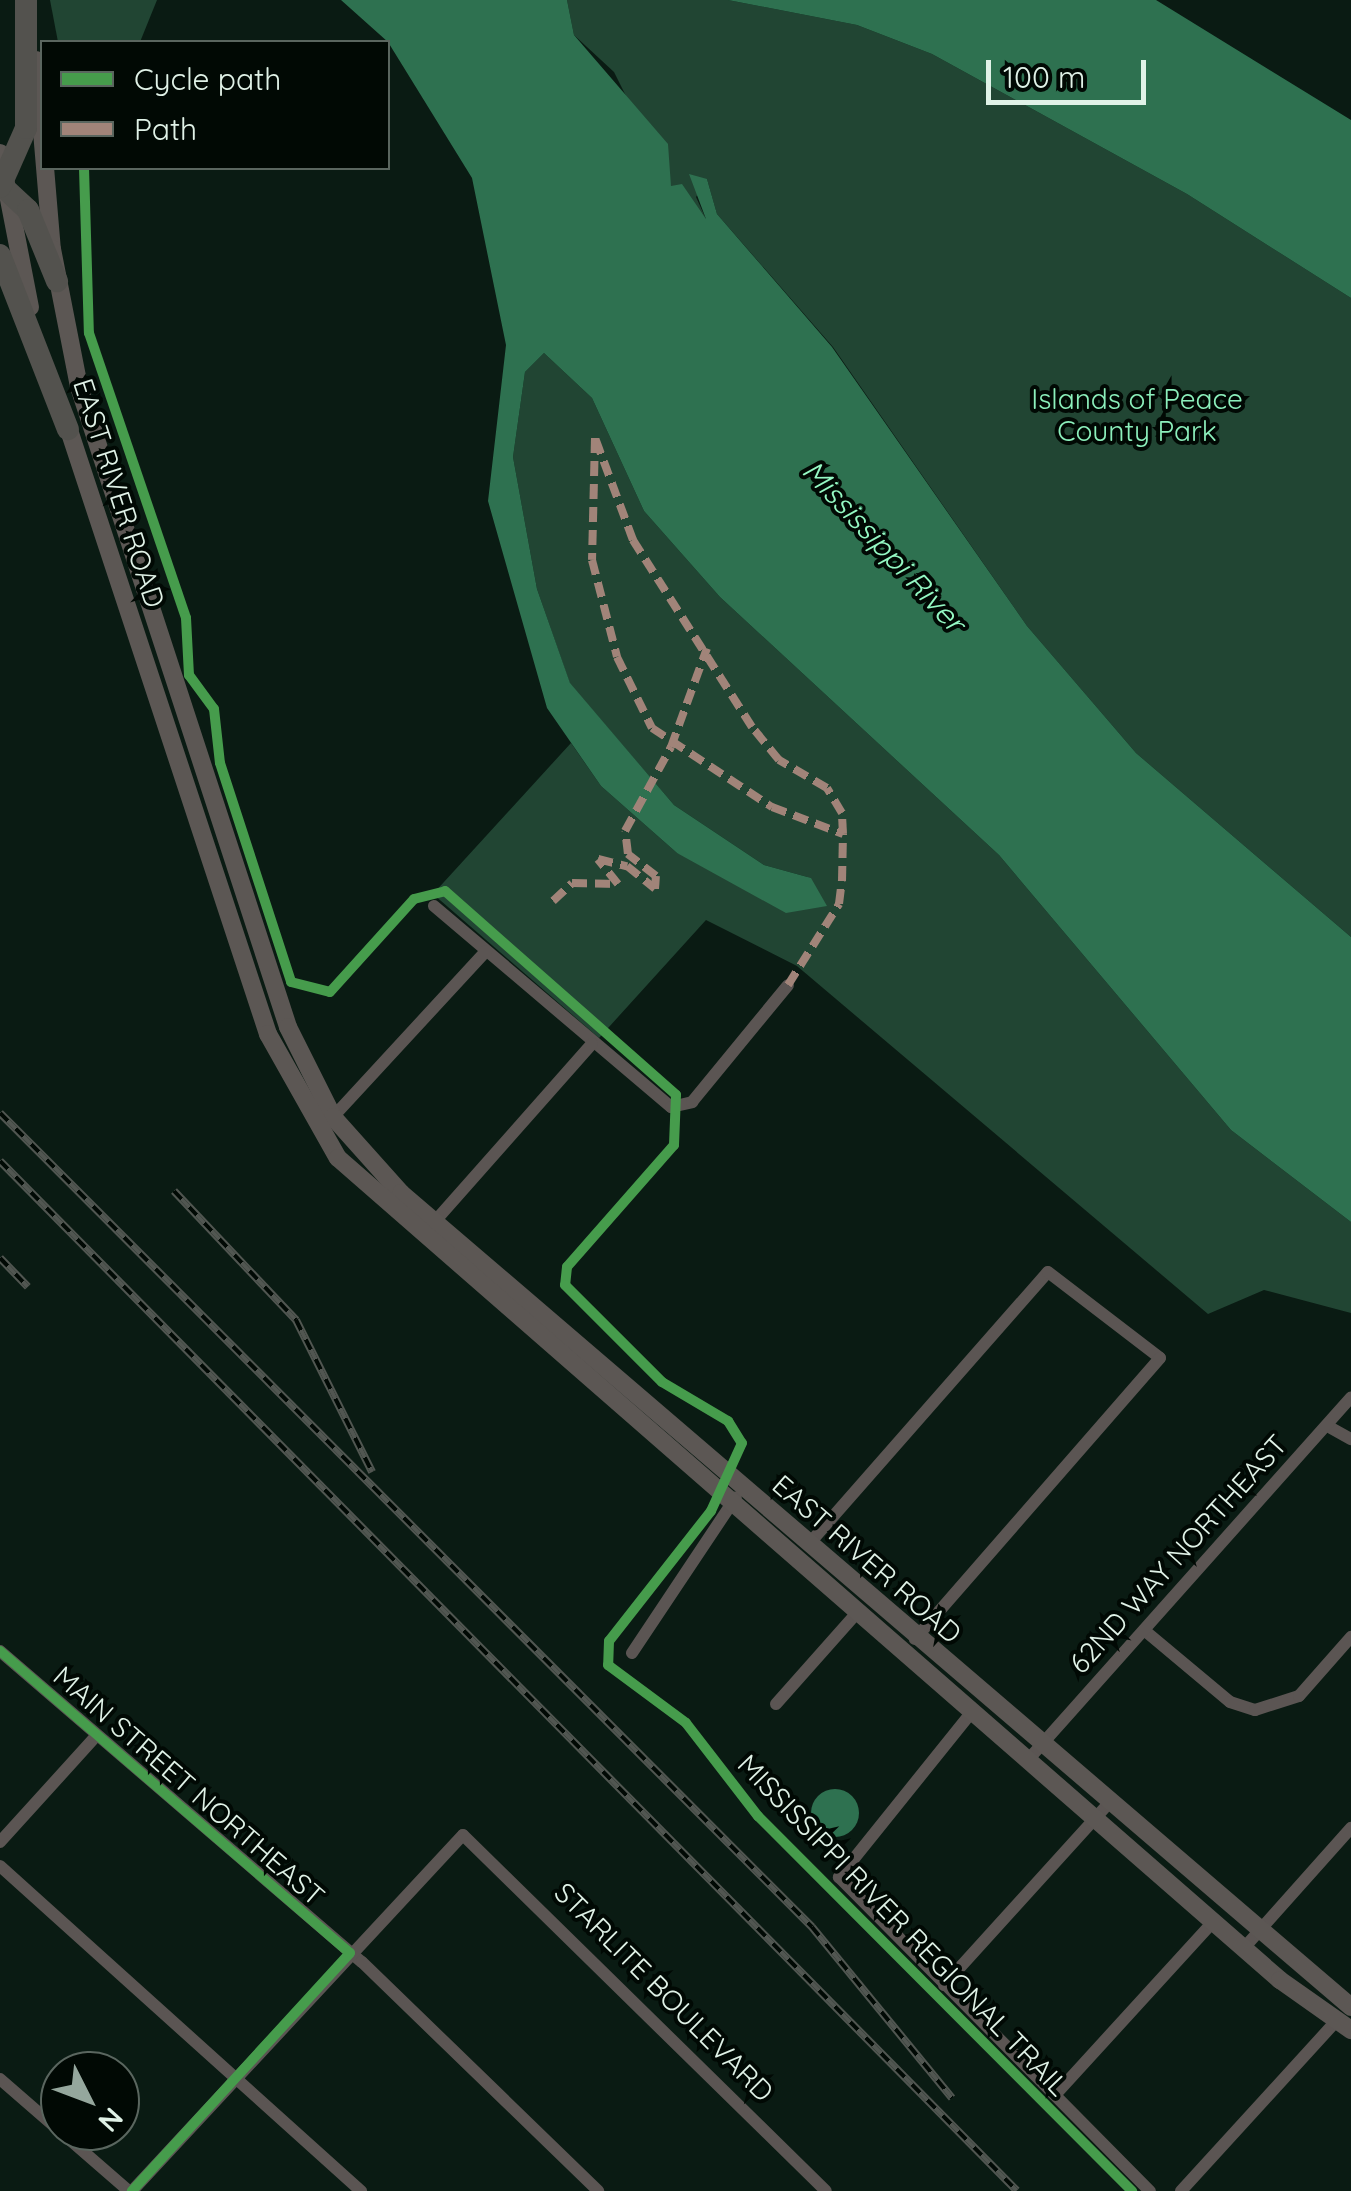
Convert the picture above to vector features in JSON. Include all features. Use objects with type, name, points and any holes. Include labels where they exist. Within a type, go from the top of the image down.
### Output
[{"type":"highway","points":[[26,0],[26,128],[1,185],[28,210],[57,281]]},
{"type":"highway","points":[[0,255],[68,428]]},
{"type":"main road","name":"EAST RIVER ROAD","points":[[26,0],[40,127]]},
{"type":"main road","name":"EAST RIVER ROAD","points":[[0,154],[1,185],[68,428],[282,1070],[338,1158],[421,1237],[971,1714],[1244,1948],[1343,2025]]},
{"type":"main road","name":"EAST RIVER ROAD","points":[[45,170],[57,281],[89,419],[288,1027],[334,1116],[435,1222],[1108,1804],[1351,2007]]},
{"type":"street","points":[[434,906],[592,1044],[677,1108],[788,985]]},
{"type":"street","points":[[334,1116],[486,951]]},
{"type":"street","points":[[421,1237],[592,1044]]},
{"type":"street","points":[[808,1546],[1048,1272],[1160,1358],[916,1639]]},
{"type":"street","name":"62ND WAY NORTHEAST","points":[[1027,1762],[1331,1428],[1351,1397]]},
{"type":"street","points":[[1331,1428],[1351,1439]]},
{"type":"street","points":[[632,1652],[742,1487]]},
{"type":"street","points":[[776,1704],[856,1614]]},
{"type":"street","points":[[1144,1630],[1230,1702],[1255,1710],[1299,1696],[1351,1637]]},
{"type":"street","name":"MAIN STREET NORTHEAST","points":[[0,1651],[350,1953],[598,2191]]},
{"type":"street","points":[[971,1714],[838,1872],[944,1985],[1150,2191]]},
{"type":"street","points":[[0,1842],[97,1734]]},
{"type":"street","points":[[944,1985],[1108,1804]]},
{"type":"street","points":[[1244,1948],[1351,1828]]},
{"type":"street","name":"STARLITE BOULEVARD","points":[[350,1953],[462,1834],[826,2191]]},
{"type":"street","points":[[0,1866],[239,2073],[361,2191]]},
{"type":"street","points":[[1055,2095],[1214,1922]]},
{"type":"street","points":[[0,2079],[130,2191],[350,1953]]},
{"type":"street","points":[[1181,2191],[1343,2025]]},
{"type":"green space","points":[[50,0],[157,0],[141,40],[58,40]]},
{"type":"green space","name":"Islands of Peace County Park","points":[[567,0],[728,0],[857,25],[932,54],[1187,194],[1351,298],[1351,937],[1136,753],[1027,626],[833,347],[717,214],[707,179],[696,197],[706,219],[671,186],[614,72],[574,35]]},
{"type":"green space","points":[[544,353],[592,398],[644,511],[720,597],[999,855],[1231,1130],[1351,1222],[1351,1313],[1264,1290],[1208,1314],[797,966],[706,920],[599,1038],[433,894],[571,743],[601,786],[677,853],[811,878],[764,865],[674,805],[570,684],[537,589],[513,457],[525,372]]},
{"type":"water","name":"Mississippi River","points":[[341,0],[567,0],[574,35],[668,144],[671,186],[682,184],[706,219],[689,174],[707,179],[717,214],[832,347],[1027,626],[1136,753],[1351,937],[1351,1222],[1231,1130],[999,855],[720,597],[644,511],[592,398],[544,353],[525,372],[513,457],[537,589],[570,683],[674,805],[764,865],[811,878],[827,906],[786,913],[677,853],[601,786],[547,708],[488,501],[506,345],[472,178],[390,40]]},
{"type":"water","points":[[728,0],[1156,0],[1351,120],[1351,298],[1187,194],[932,54],[857,25]]},
{"type":"water","points":[[835,1789],[852,1796],[859,1813],[852,1830],[835,1837],[818,1830],[811,1813],[818,1796]]},
{"type":"railway","points":[[0,1113],[812,1927],[952,2098]]},
{"type":"railway","points":[[0,1161],[1017,2191]]},
{"type":"railway","points":[[174,1191],[296,1320],[372,1472]]},
{"type":"railway","points":[[0,1258],[28,1287]]},
{"type":"marked path","points":[[788,985],[839,904],[842,881],[843,834],[842,813],[827,788],[779,760],[752,727],[633,540],[595,438],[592,560],[617,657],[652,728],[772,807],[843,834]]},
{"type":"marked path","points":[[553,901],[572,883],[618,884],[598,859],[627,866],[655,889],[656,876],[628,854],[625,831],[671,747],[707,648]]},
{"type":"cycle path","name":"MISSISSIPPI RIVER REGIONAL TRAIL","points":[[84,170],[89,333],[186,618],[189,675],[214,709],[220,763],[291,982],[330,992],[414,899],[445,891],[676,1095],[674,1145],[567,1267],[565,1285],[662,1382],[728,1421],[742,1443],[711,1511],[609,1641],[608,1665],[686,1723],[758,1816],[1132,2191]]},
{"type":"cycle path","points":[[0,1651],[350,1953],[132,2191]]}]
